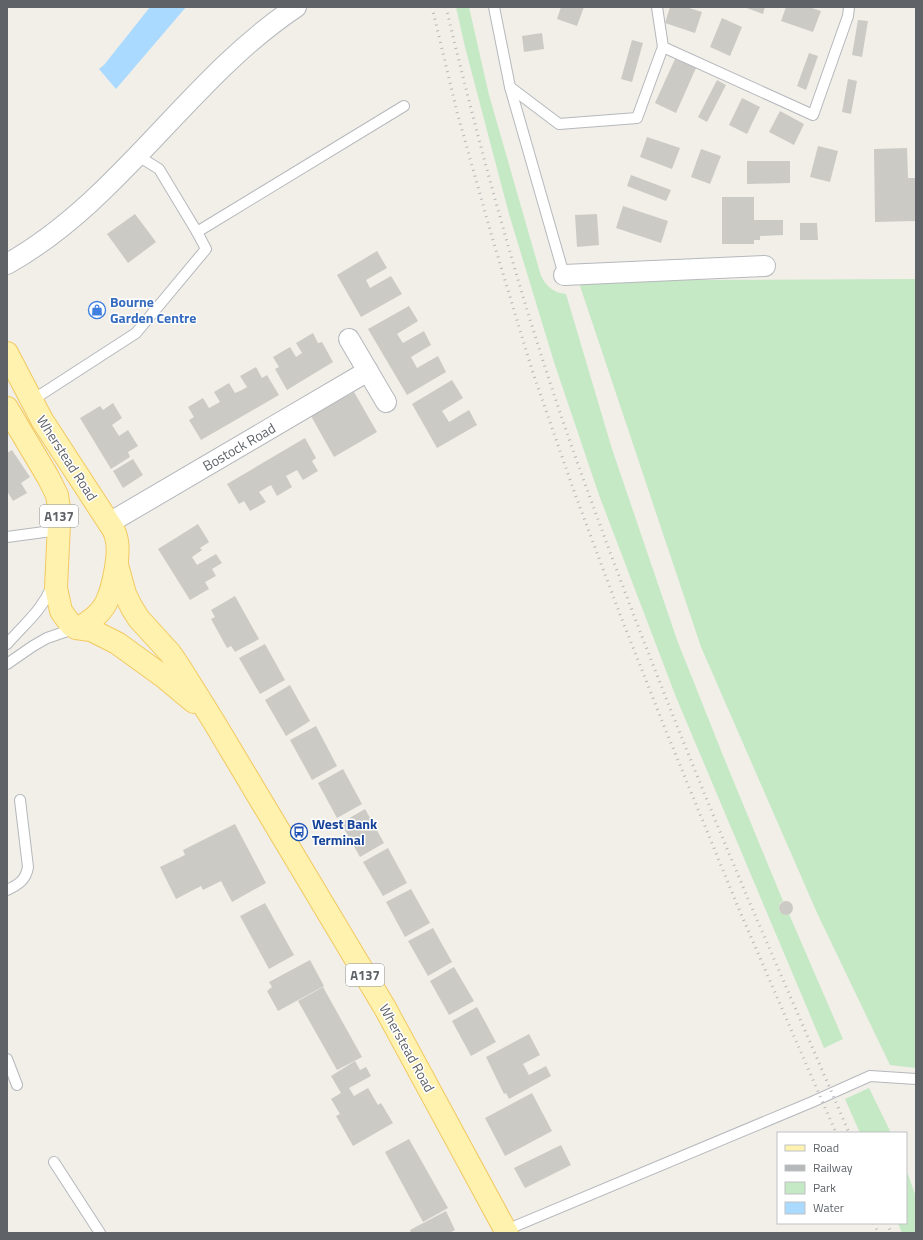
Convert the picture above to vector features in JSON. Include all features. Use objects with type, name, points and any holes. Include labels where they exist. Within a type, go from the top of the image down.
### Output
[{"type":"main road","name":"Wherstead Road","points":[[7,353],[42,420],[116,536],[118,545],[117,565],[106,604],[93,618],[77,627]]},
{"type":"main road","name":"Wherstead Road","points":[[8,413],[48,477],[57,495],[59,508],[59,530],[56,588],[61,611],[68,622],[77,627],[91,630],[117,643],[136,656],[187,695],[214,722]]},
{"type":"main road","name":"Wherstead Road","points":[[117,565],[125,594],[132,608],[139,619],[170,653],[214,722],[385,1008],[507,1232]]},
{"type":"street","points":[[7,264],[29,252],[58,230],[90,202],[138,156],[200,88],[272,22],[296,7]]},
{"type":"street","points":[[564,275],[765,266]]},
{"type":"street","points":[[349,339],[386,402]]},
{"type":"street","name":"Bostock Road","points":[[109,523],[368,371]]},
{"type":"lane","points":[[494,7],[510,87],[564,275]]},
{"type":"lane","points":[[510,87],[559,124],[637,118],[663,47],[657,7]]},
{"type":"lane","points":[[663,47],[813,115],[848,16],[849,7]]},
{"type":"lane","points":[[197,232],[404,106]]},
{"type":"lane","points":[[31,401],[136,333],[206,249],[160,170],[138,156]]},
{"type":"lane","points":[[7,537],[59,530]]},
{"type":"lane","points":[[7,644],[38,611],[56,576]]},
{"type":"lane","points":[[7,664],[47,638],[77,627]]},
{"type":"lane","points":[[7,890],[21,882],[27,874],[28,867],[20,800]]},
{"type":"lane","points":[[7,1059],[17,1085]]},
{"type":"lane","points":[[507,1232],[870,1076],[916,1079]]},
{"type":"lane","points":[[54,1162],[100,1233]]},
{"type":"green space","points":[[456,7],[469,7],[489,95],[541,276],[545,283],[551,288],[566,294],[612,449],[677,640],[783,901],[780,903],[779,911],[785,915],[789,914],[843,1039],[824,1048],[676,697],[599,495],[554,362],[509,214],[465,47]]},
{"type":"green space","points":[[916,279],[916,1068],[890,1065],[818,915],[701,647],[579,283],[693,280]]},
{"type":"green space","points":[[869,1088],[891,1132],[860,1132],[845,1099]]},
{"type":"green space","points":[[907,1172],[916,1197],[916,1233],[902,1233],[898,1224],[907,1224]]},
{"type":"water","points":[[150,7],[186,7],[116,89],[99,69],[104,65]]},
{"type":"building","points":[[561,7],[584,7],[577,26],[557,19]]},
{"type":"building","points":[[670,7],[686,7],[702,12],[695,33],[665,23]]},
{"type":"building","points":[[744,7],[765,7],[763,14]]},
{"type":"building","points":[[786,7],[809,7],[821,11],[813,32],[781,21]]},
{"type":"building","points":[[722,18],[742,27],[730,56],[710,47]]},
{"type":"building","points":[[858,20],[868,21],[862,57],[852,55]]},
{"type":"building","points":[[542,33],[544,49],[524,52],[522,36]]},
{"type":"building","points":[[632,40],[643,43],[632,82],[621,79]]},
{"type":"building","points":[[809,53],[818,56],[806,90],[797,86]]},
{"type":"building","points":[[675,59],[696,68],[676,113],[655,103]]},
{"type":"building","points":[[848,79],[857,81],[851,114],[842,112]]},
{"type":"building","points":[[717,80],[726,85],[707,122],[698,117]]},
{"type":"building","points":[[742,98],[760,107],[747,134],[729,125]]},
{"type":"building","points":[[780,111],[804,124],[794,145],[769,132]]},
{"type":"building","points":[[647,137],[680,148],[672,169],[640,157]]},
{"type":"building","points":[[818,146],[838,151],[830,182],[810,177]]},
{"type":"building","points":[[907,148],[908,178],[916,178],[916,221],[875,222],[874,149]]},
{"type":"building","points":[[701,149],[721,156],[710,184],[691,177]]},
{"type":"building","points":[[747,161],[790,161],[790,183],[747,184]]},
{"type":"building","points":[[631,175],[671,190],[666,201],[627,186]]},
{"type":"building","points":[[722,197],[754,197],[754,220],[783,220],[783,235],[760,236],[760,240],[754,240],[754,244],[722,244]]},
{"type":"building","points":[[623,206],[668,221],[661,243],[616,228]]},
{"type":"building","points":[[135,214],[156,242],[128,263],[107,234]]},
{"type":"building","points":[[597,214],[599,245],[577,247],[575,215]]},
{"type":"building","points":[[800,223],[817,223],[818,240],[800,240]]},
{"type":"building","points":[[377,251],[387,268],[366,280],[370,288],[391,276],[402,294],[361,317],[337,275]]},
{"type":"building","points":[[409,306],[418,321],[397,334],[403,343],[424,331],[431,345],[411,357],[417,368],[438,356],[446,372],[407,395],[368,329]]},
{"type":"building","points":[[313,333],[318,343],[322,342],[333,362],[287,390],[275,369],[279,367],[273,357],[290,347],[296,357],[302,353],[296,343]]},
{"type":"building","points":[[256,367],[262,378],[267,375],[279,395],[201,440],[189,420],[194,417],[188,407],[203,398],[209,408],[220,402],[214,392],[229,383],[235,393],[242,390],[247,387],[240,376]]},
{"type":"building","points":[[452,380],[463,398],[442,411],[449,422],[469,410],[477,425],[437,448],[412,404]]},
{"type":"building","points":[[354,392],[377,432],[334,457],[311,416]]},
{"type":"building","points":[[113,403],[122,418],[112,425],[119,436],[128,430],[138,446],[128,452],[130,457],[111,469],[80,418],[100,406],[103,410]]},
{"type":"building","points":[[305,438],[316,458],[312,461],[318,471],[303,480],[297,470],[286,476],[292,487],[277,496],[271,485],[259,492],[266,502],[250,511],[244,501],[239,504],[227,484]]},
{"type":"building","points":[[12,450],[30,477],[21,483],[27,493],[13,501],[7,491],[7,453]]},
{"type":"building","points":[[133,459],[143,475],[123,488],[113,471]]},
{"type":"building","points":[[198,524],[209,542],[200,548],[202,550],[192,557],[197,565],[216,554],[222,563],[212,569],[216,576],[205,582],[209,589],[190,600],[158,549]]},
{"type":"building","points":[[235,596],[259,639],[235,652],[231,646],[227,648],[211,619],[215,617],[211,610]]},
{"type":"building","points":[[265,644],[285,680],[260,694],[239,658]]},
{"type":"building","points":[[290,685],[310,721],[286,736],[265,700]]},
{"type":"building","points":[[316,726],[337,766],[312,780],[290,740]]},
{"type":"building","points":[[343,769],[362,804],[337,818],[318,783]]},
{"type":"building","points":[[365,809],[384,843],[360,857],[341,823]]},
{"type":"building","points":[[235,824],[266,883],[232,902],[221,881],[203,890],[201,886],[176,899],[160,867],[185,855],[183,850]]},
{"type":"building","points":[[388,848],[407,883],[383,896],[363,862]]},
{"type":"building","points":[[411,889],[430,923],[405,937],[386,902]]},
{"type":"building","points":[[783,901],[789,901],[793,905],[793,911],[789,915],[783,915],[779,911],[779,905]]},
{"type":"building","points":[[265,903],[294,955],[269,969],[240,916]]},
{"type":"building","points":[[433,928],[452,962],[428,976],[408,941]]},
{"type":"building","points":[[310,960],[324,986],[278,1011],[267,991],[272,987],[269,982]]},
{"type":"building","points":[[454,967],[474,1001],[449,1015],[430,981]]},
{"type":"building","points":[[323,987],[362,1057],[337,1070],[298,1001]]},
{"type":"building","points":[[477,1007],[496,1042],[471,1056],[452,1021]]},
{"type":"building","points":[[529,1034],[540,1055],[523,1064],[529,1075],[546,1066],[551,1076],[509,1099],[506,1093],[504,1094],[486,1057]]},
{"type":"building","points":[[355,1061],[360,1070],[366,1067],[371,1076],[349,1088],[354,1096],[368,1088],[378,1105],[381,1103],[393,1123],[353,1146],[336,1116],[340,1114],[331,1099],[341,1093],[331,1076]]},
{"type":"building","points":[[532,1093],[552,1131],[505,1156],[485,1118]]},
{"type":"building","points":[[409,1139],[448,1208],[423,1222],[385,1152]]},
{"type":"building","points":[[561,1145],[571,1165],[525,1188],[514,1168]]},
{"type":"building","points":[[446,1211],[455,1230],[449,1233],[411,1233],[410,1230]]},
{"type":"railway","points":[[432,7],[457,112],[492,237],[533,373],[575,494],[664,726],[738,907],[836,1132]]},
{"type":"railway","points":[[446,7],[476,130],[510,252],[547,373],[588,492],[666,698],[707,800],[849,1132]]},
{"type":"railway","points":[[874,1224],[878,1233]]},
{"type":"railway","points":[[887,1224],[891,1233]]},
{"type":"place","name":"Bourne Garden Centre","points":[[97,310]]},
{"type":"place","name":"West Bank Terminal","points":[[299,832]]}]
